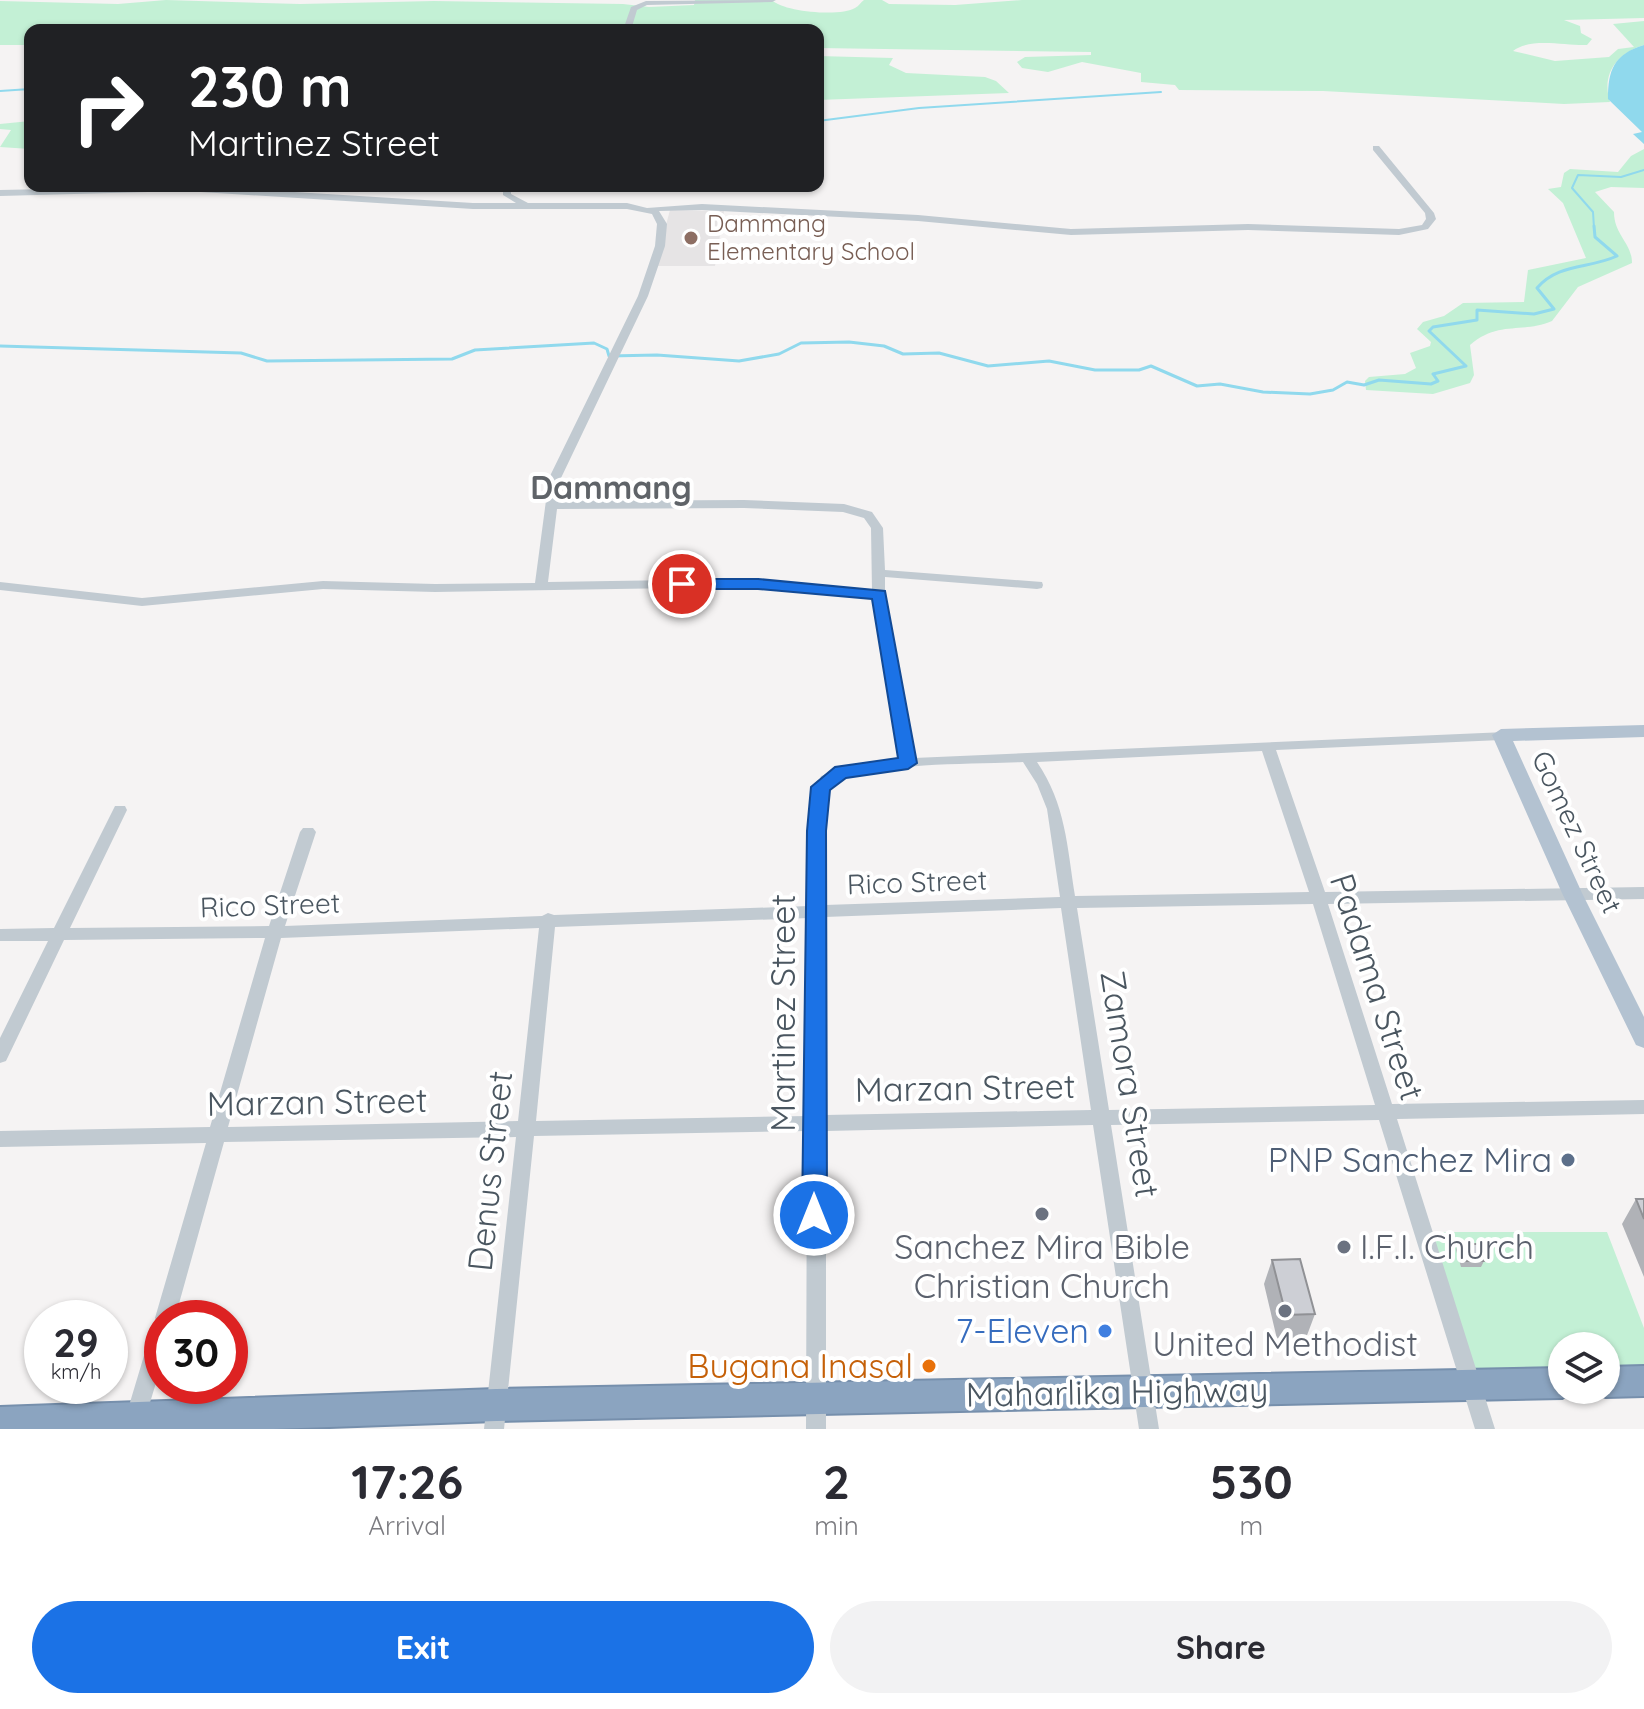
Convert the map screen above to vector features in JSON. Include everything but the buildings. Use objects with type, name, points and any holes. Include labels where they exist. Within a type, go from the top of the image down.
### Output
[{"type":"highway","points":[[1620,1382],[1644,1381]]},
{"type":"highway","name":"Maharlika Highway","points":[[0,1423],[815,1413],[1143,1392],[1548,1383]]},
{"type":"main road","points":[[1501,735],[1644,731]]},
{"type":"main road","name":"Gomez Street","points":[[1501,735],[1572,893],[1644,1039]]},
{"type":"street","points":[[629,24],[634,9],[646,3],[772,0]]},
{"type":"street","points":[[265,192],[491,206],[702,207],[918,218],[1062,232],[1248,227],[1399,232],[1425,227],[1431,219],[1429,213],[1376,148]]},
{"type":"street","points":[[0,193],[40,192]]},
{"type":"street","points":[[491,206],[503,202],[506,192]]},
{"type":"street","points":[[510,192],[529,206]]},
{"type":"street","points":[[541,587],[550,505],[563,458],[648,286],[660,246],[662,220],[651,209]]},
{"type":"street","points":[[550,505],[574,507],[652,501],[851,508],[868,515],[876,525],[879,595],[908,763],[1501,735]]},
{"type":"street","points":[[878,573],[1037,585]]},
{"type":"street","points":[[0,586],[37,587],[142,602],[323,585],[541,587],[739,583],[879,595]]},
{"type":"street","name":"Padama Street","points":[[1267,746],[1318,896],[1485,1429]]},
{"type":"street","name":"Zamora Street","points":[[1026,756],[1044,783],[1054,809],[1149,1429]]},
{"type":"street","name":"Martinez Street","points":[[815,1413],[816,911],[820,787],[841,772],[908,763]]},
{"type":"street","points":[[0,1056],[120,810]]},
{"type":"street","points":[[170,1300],[220,1136],[275,932],[308,832]]},
{"type":"street","name":"Rico Street","points":[[0,935],[275,932],[548,919],[1070,902],[1644,893]]},
{"type":"street","name":"Denus Street","points":[[495,1417],[548,919]]},
{"type":"street","name":"Marzan Street","points":[[0,1139],[1103,1116],[1387,1115],[1644,1107]]},
{"type":"street","points":[[134,1423],[144,1389]]},
{"type":"shaded area","name":"Dammang Elementary School","points":[[670,210],[724,211],[715,266],[655,266]]},
{"type":"green space","points":[[166,0],[300,4],[434,1],[649,7],[694,5],[695,0],[772,0],[788,8],[825,13],[848,11],[864,0],[882,0],[889,4],[955,5],[1022,0],[1644,0],[1644,18],[1564,20],[1580,26],[1581,33],[1592,39],[1587,45],[1538,43],[1513,51],[1555,61],[1609,57],[1618,49],[1634,47],[1613,24],[1644,21],[1644,45],[1626,53],[1614,66],[1608,82],[1610,102],[1564,104],[1323,91],[1179,90],[1175,85],[1141,82],[1141,73],[1082,62],[1048,72],[1022,68],[1017,62],[1025,57],[1091,55],[1091,52],[824,48],[824,24],[24,24],[24,45],[0,45],[0,1],[118,4]]},
{"type":"green space","points":[[824,56],[893,58],[889,65],[906,73],[985,77],[996,81],[1009,93],[824,100]]},
{"type":"green space","points":[[24,122],[24,149],[0,147],[11,130],[0,129],[0,124]]},
{"type":"green space","points":[[1644,149],[1644,188],[1611,187],[1595,192],[1614,212],[1632,263],[1578,287],[1552,321],[1501,330],[1481,337],[1470,345],[1474,375],[1470,383],[1433,394],[1366,390],[1365,381],[1369,377],[1405,374],[1416,368],[1410,353],[1430,346],[1431,342],[1417,329],[1423,322],[1444,316],[1463,303],[1524,302],[1528,270],[1586,258],[1563,203],[1548,189],[1561,187],[1564,173],[1570,169],[1618,172],[1631,156]]},
{"type":"green space","points":[[1425,1232],[1607,1232],[1644,1328],[1644,1381],[1620,1382],[1620,1332],[1548,1332],[1548,1383],[1471,1385]]},
{"type":"water","points":[[1644,45],[1644,144],[1633,134],[1642,132],[1608,99],[1611,72],[1619,58]]},
{"type":"waterway","points":[[0,91],[24,89]]},
{"type":"waterway","points":[[824,120],[919,108],[1161,92]]},
{"type":"waterway","points":[[1594,228],[1593,212],[1572,188],[1578,175],[1621,177],[1644,170]]},
{"type":"waterway","points":[[0,346],[241,353],[267,361],[452,359],[475,350],[594,343],[607,349],[609,356],[657,355],[739,361],[779,354],[801,343],[849,342],[884,346],[903,354],[939,353],[988,366],[1049,361],[1095,370],[1139,370],[1151,366],[1197,386],[1220,384],[1263,392],[1310,394],[1333,390],[1347,382],[1364,385],[1379,380],[1431,384],[1438,381],[1433,374],[1466,366],[1429,331],[1433,327],[1477,320],[1477,310],[1534,314],[1554,309],[1537,288],[1545,280],[1564,270],[1617,256],[1595,237],[1594,226]]},
{"type":"place","name":"Dammang Elementary School","points":[[691,238]]},
{"type":"place","name":"PNP Sanchez Mira","points":[[1568,1160]]},
{"type":"place","name":"Sanchez Mira Bible Christian Church","points":[[1042,1214]]},
{"type":"place","name":"I.F.I. Church","points":[[1344,1247]]},
{"type":"place","name":"United Methodist","points":[[1285,1311]]},
{"type":"place","name":"7-Eleven","points":[[1105,1331]]},
{"type":"place","name":"Bugana Inasal","points":[[929,1366]]},
{"type":"district","name":"Dammang","points":[[611,488]]},
{"type":"route","points":[[682,584],[758,584],[879,595],[908,763],[841,772],[820,787],[817,804],[814,1215]]}]
